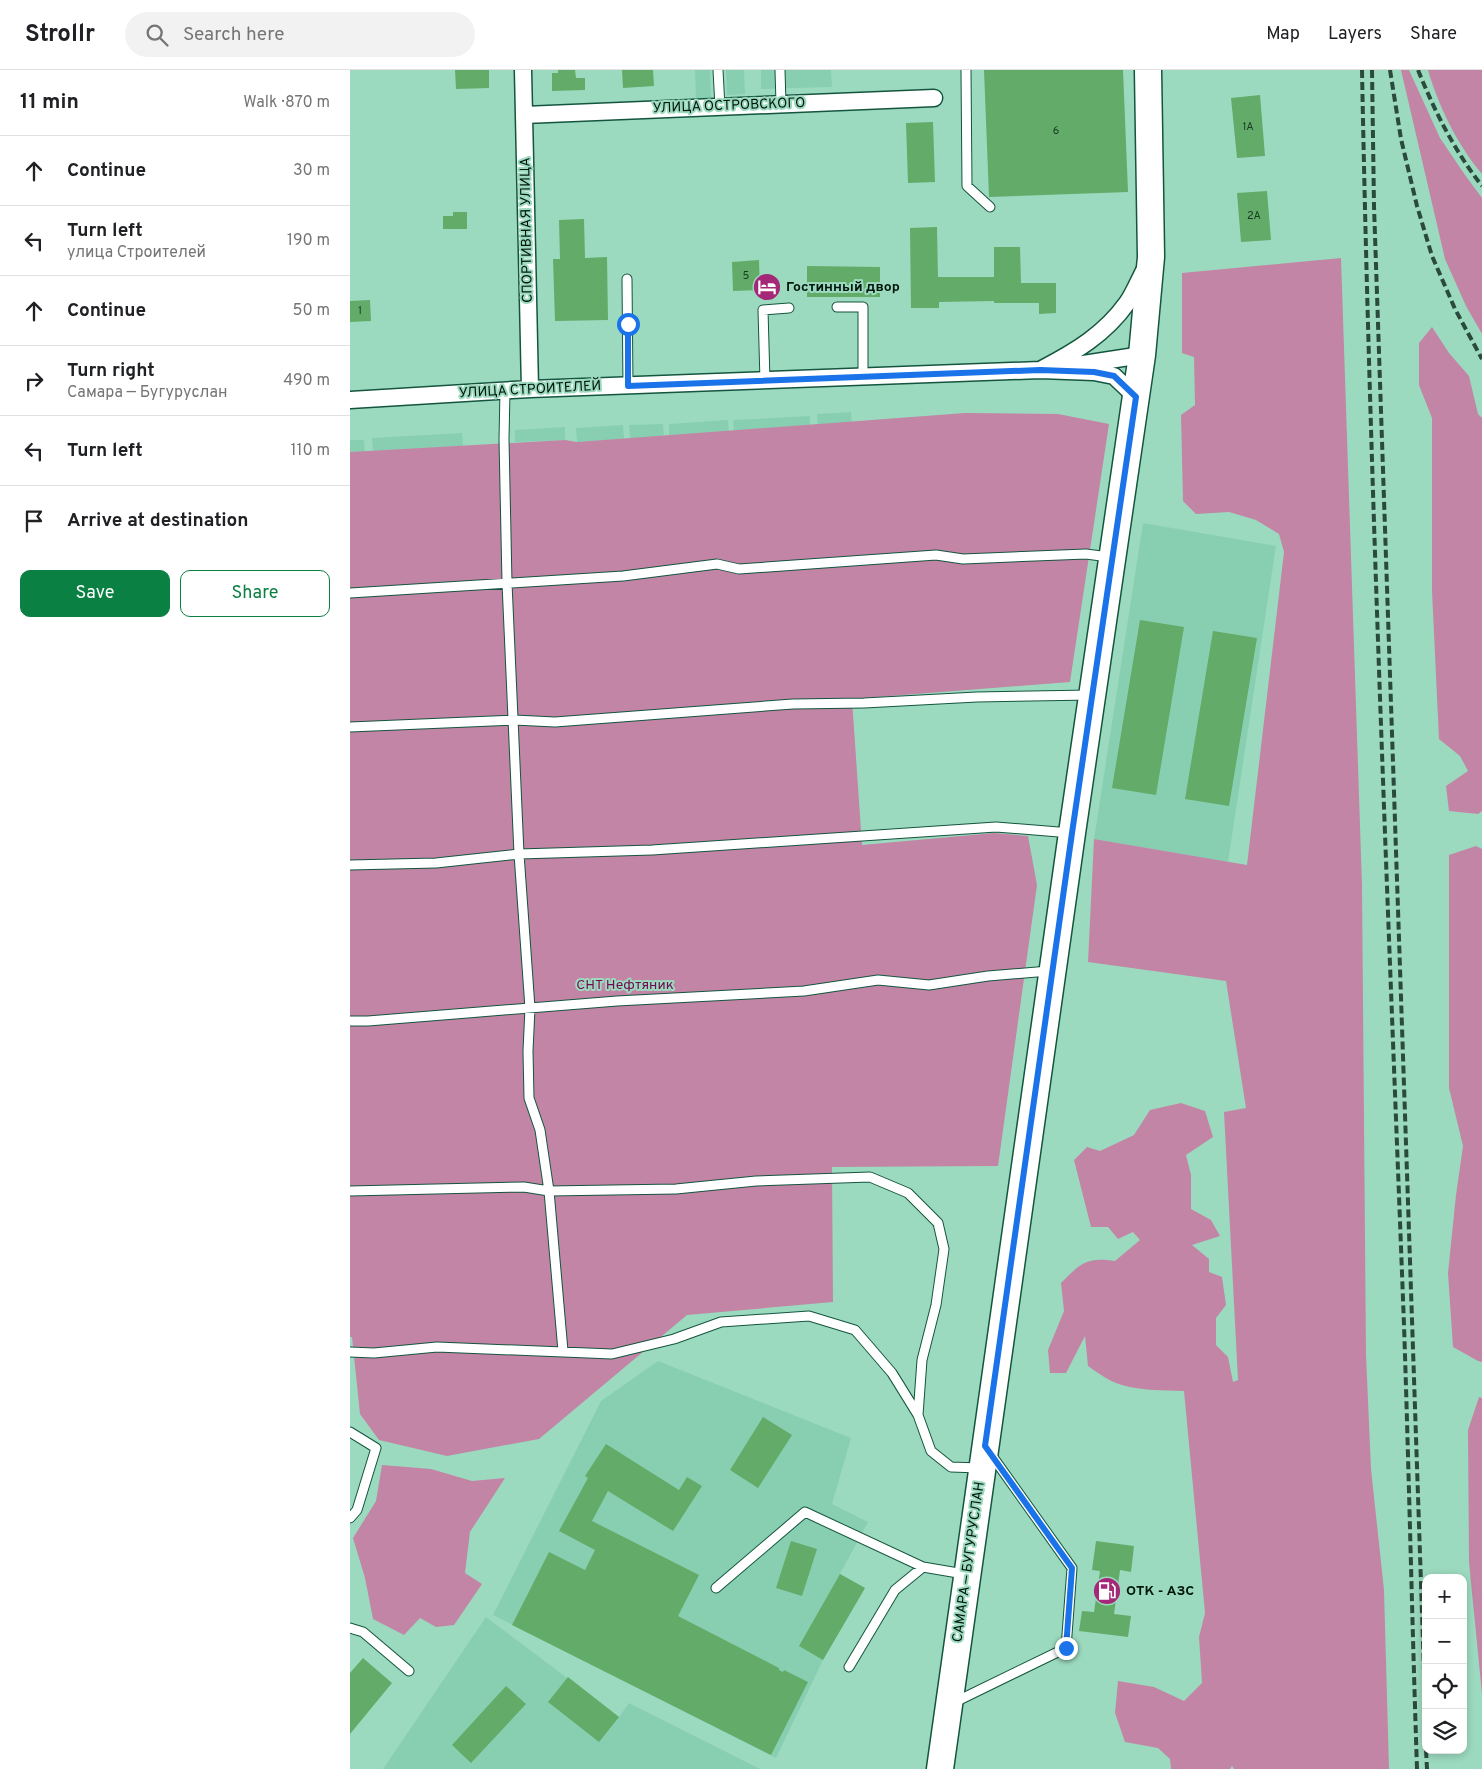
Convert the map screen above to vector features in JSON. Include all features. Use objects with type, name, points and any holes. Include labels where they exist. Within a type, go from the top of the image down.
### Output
[{"type":"main road","name":"САМАРА — БУГУРУСЛАН","points":[[940,1769],[1052,971],[1142,355],[1151,257],[1148,70]]},
{"type":"street","name":"СПОРТИВНАЯ УЛИЦА","points":[[523,70],[530,389]]},
{"type":"street","name":"УЛИЦА ОСТРОВСКОГО","points":[[524,114],[934,98]]},
{"type":"street","points":[[1040,370],[1078,350],[1104,330],[1128,303],[1151,257]]},
{"type":"street","points":[[1040,370],[1142,355]]},
{"type":"street","points":[[1040,370],[1094,372],[1114,376],[1136,397]]},
{"type":"street","name":"УЛИЦА СТРОИТЕЛЕЙ","points":[[350,400],[530,389],[1040,370]]},
{"type":"lane","points":[[718,70],[720,107]]},
{"type":"lane","points":[[780,70],[781,104]]},
{"type":"lane","points":[[966,70],[967,186],[990,207]]},
{"type":"lane","points":[[627,279],[628,386]]},
{"type":"lane","points":[[837,307],[863,307],[863,377]]},
{"type":"lane","points":[[765,381],[763,310],[789,308]]},
{"type":"lane","points":[[505,391],[504,439],[508,583],[519,854],[530,1008],[528,1051],[529,1098],[540,1130],[549,1191],[563,1351]]},
{"type":"lane","points":[[350,592],[623,576],[717,564],[739,569],[936,556],[963,559],[1086,554],[1112,558]]},
{"type":"lane","points":[[350,727],[514,720],[556,722],[794,704],[1092,695]]},
{"type":"lane","points":[[350,865],[436,863],[519,854],[652,850],[996,827],[1072,833]]},
{"type":"lane","points":[[350,1021],[617,1001],[804,991],[878,980],[929,985],[988,976],[1052,971]]},
{"type":"lane","points":[[350,1191],[524,1187],[549,1191],[676,1189],[756,1181],[870,1177],[908,1193],[938,1223],[944,1249],[936,1305],[922,1360],[918,1415]]},
{"type":"lane","points":[[350,1352],[374,1353],[437,1347],[612,1354],[674,1339],[721,1322],[809,1316],[855,1330],[892,1373],[918,1415],[931,1451],[951,1466],[984,1457],[1072,1568],[1066,1648],[949,1705]]},
{"type":"lane","points":[[350,1432],[376,1448],[357,1510],[350,1518]]},
{"type":"lane","points":[[716,1588],[805,1512],[923,1567],[967,1574]]},
{"type":"lane","points":[[849,1667],[895,1590],[923,1567]]},
{"type":"lane","points":[[350,1628],[363,1632],[409,1671]]},
{"type":"shaded area","points":[[695,70],[710,70],[711,99],[696,99]]},
{"type":"shaded area","points":[[726,70],[744,70],[745,94],[727,95]]},
{"type":"shaded area","points":[[761,70],[831,70],[832,87],[761,89]]},
{"type":"shaded area","points":[[851,412],[852,425],[818,427],[817,414]]},
{"type":"shaded area","points":[[810,416],[810,428],[734,433],[733,420]]},
{"type":"shaded area","points":[[728,420],[729,433],[669,437],[669,424]]},
{"type":"shaded area","points":[[663,424],[664,438],[630,439],[629,425]]},
{"type":"shaded area","points":[[623,425],[624,439],[577,442],[576,428]]},
{"type":"shaded area","points":[[565,427],[565,440],[515,442],[515,430]]},
{"type":"shaded area","points":[[462,433],[463,446],[373,451],[372,438]]},
{"type":"shaded area","points":[[350,440],[364,440],[365,454],[350,455]]},
{"type":"shaded area","points":[[1143,523],[1276,546],[1228,862],[1094,839]]},
{"type":"shaded area","points":[[658,1361],[851,1438],[832,1504],[868,1522],[840,1574],[865,1588],[823,1660],[776,1758],[493,1615],[601,1401]]},
{"type":"shaded area","points":[[486,1617],[619,1717],[629,1703],[760,1769],[383,1769]]},
{"type":"green space","points":[[1401,70],[1409,70],[1440,138],[1482,198],[1482,334],[1466,306],[1445,259]]},
{"type":"green space","points":[[1428,70],[1482,70],[1482,174],[1465,151],[1450,125],[1437,97]]},
{"type":"green space","points":[[1341,258],[1362,885],[1366,1355],[1371,1469],[1384,1590],[1389,1769],[1234,1769],[1232,1766],[1230,1769],[1171,1769],[1170,1759],[1158,1748],[1125,1742],[1115,1713],[1118,1681],[1154,1687],[1184,1701],[1202,1683],[1199,1637],[1205,1613],[1184,1391],[1137,1388],[1109,1380],[1088,1366],[1085,1336],[1066,1373],[1050,1373],[1048,1350],[1064,1311],[1061,1283],[1079,1266],[1085,1263],[1097,1260],[1115,1261],[1140,1240],[1133,1232],[1118,1239],[1108,1227],[1091,1227],[1074,1160],[1087,1147],[1100,1151],[1134,1135],[1150,1110],[1181,1103],[1205,1111],[1213,1137],[1186,1155],[1191,1175],[1191,1209],[1211,1220],[1220,1236],[1192,1245],[1209,1259],[1209,1272],[1222,1277],[1226,1305],[1216,1318],[1216,1345],[1228,1357],[1233,1382],[1238,1380],[1224,1112],[1246,1108],[1226,981],[1088,962],[1094,839],[1247,865],[1284,552],[1279,534],[1256,520],[1229,512],[1196,514],[1183,501],[1181,415],[1195,405],[1194,357],[1182,353],[1182,273]]},
{"type":"green space","points":[[1432,327],[1449,353],[1469,376],[1478,414],[1482,418],[1482,811],[1478,814],[1449,811],[1446,786],[1468,771],[1460,756],[1439,739],[1432,591],[1432,418],[1419,385],[1419,343]]},
{"type":"green space","name":"СНТ Нефтяник","points":[[965,413],[1058,414],[1109,424],[1070,682],[852,699],[862,845],[994,833],[1028,836],[1037,885],[998,1166],[832,1167],[833,1302],[687,1315],[539,1439],[447,1456],[379,1440],[360,1414],[352,1337],[350,1337],[350,452],[565,440],[577,442]]},
{"type":"green space","points":[[1476,846],[1482,849],[1482,1362],[1453,1347],[1448,1273],[1463,1146],[1449,1088],[1449,855]]},
{"type":"green space","points":[[1479,1397],[1482,1398],[1482,1694],[1469,1562],[1468,1430]]},
{"type":"green space","points":[[382,1465],[431,1469],[472,1481],[505,1478],[470,1532],[465,1573],[482,1584],[454,1625],[436,1627],[420,1618],[404,1635],[373,1619],[365,1578],[353,1538],[376,1501]]},
{"type":"building","points":[[455,70],[489,70],[489,88],[456,89]]},
{"type":"building","points":[[558,70],[575,70],[576,78],[585,78],[585,90],[552,91],[552,73],[558,73]]},
{"type":"building","points":[[622,70],[653,70],[654,86],[623,88]]},
{"type":"building","points":[[984,70],[1123,70],[1128,192],[989,197]]},
{"type":"building","points":[[1260,95],[1265,156],[1237,158],[1231,98]]},
{"type":"building","points":[[933,122],[935,182],[908,183],[906,123]]},
{"type":"building","points":[[1267,191],[1271,240],[1241,242],[1237,193]]},
{"type":"building","points":[[453,212],[467,212],[467,229],[443,229],[443,216],[453,216]]},
{"type":"building","points":[[584,219],[585,258],[607,257],[608,320],[555,321],[553,259],[560,259],[559,220]]},
{"type":"building","points":[[937,227],[938,277],[994,277],[994,247],[1020,247],[1021,283],[1056,283],[1056,313],[1039,314],[1039,303],[994,303],[994,301],[939,302],[939,308],[911,308],[910,228]]},
{"type":"building","points":[[759,260],[760,290],[733,291],[732,262]]},
{"type":"building","points":[[807,266],[880,267],[880,297],[807,297]]},
{"type":"building","points":[[370,300],[371,321],[350,322],[350,301]]},
{"type":"building","points":[[1140,620],[1184,627],[1156,795],[1112,788]]},
{"type":"building","points":[[1213,631],[1257,638],[1229,806],[1185,799]]},
{"type":"building","points":[[763,1417],[792,1435],[758,1488],[730,1470]]},
{"type":"building","points":[[606,1444],[679,1490],[687,1477],[702,1486],[673,1531],[608,1491],[592,1521],[699,1575],[678,1616],[779,1668],[779,1670],[783,1672],[784,1670],[808,1682],[771,1755],[512,1625],[549,1552],[585,1570],[595,1550],[559,1531],[588,1478],[585,1476]]},
{"type":"building","points":[[791,1541],[817,1549],[802,1596],[776,1588]]},
{"type":"building","name":"ОТК - АЗС","points":[[1096,1541],[1134,1546],[1131,1572],[1120,1570],[1114,1614],[1131,1616],[1128,1637],[1079,1631],[1082,1611],[1094,1612],[1100,1571],[1092,1570]]},
{"type":"building","points":[[840,1574],[865,1588],[823,1660],[799,1646]]},
{"type":"building","points":[[363,1658],[392,1683],[350,1734],[350,1673]]},
{"type":"building","points":[[568,1677],[619,1717],[599,1742],[548,1702]]},
{"type":"building","points":[[506,1686],[526,1704],[471,1763],[452,1745]]},
{"type":"railway","points":[[1362,70],[1375,541],[1404,1325],[1417,1769]]},
{"type":"railway","points":[[1372,70],[1374,206],[1425,1709]]},
{"type":"railway","points":[[1390,70],[1401,139],[1417,206],[1432,256],[1455,309],[1482,359]]},
{"type":"railway","points":[[1418,70],[1446,130],[1482,186]]},
{"type":"railway","points":[[1426,1754],[1427,1769]]},
{"type":"place","name":"Гостинный двор","points":[[767,287]]},
{"type":"place","name":"ОТК - АЗС","points":[[1107,1591]]},
{"type":"route","points":[[628,324],[628,386],[1040,370],[1094,372],[1114,376],[1136,397],[985,1446],[1072,1568],[1066,1648]]}]
